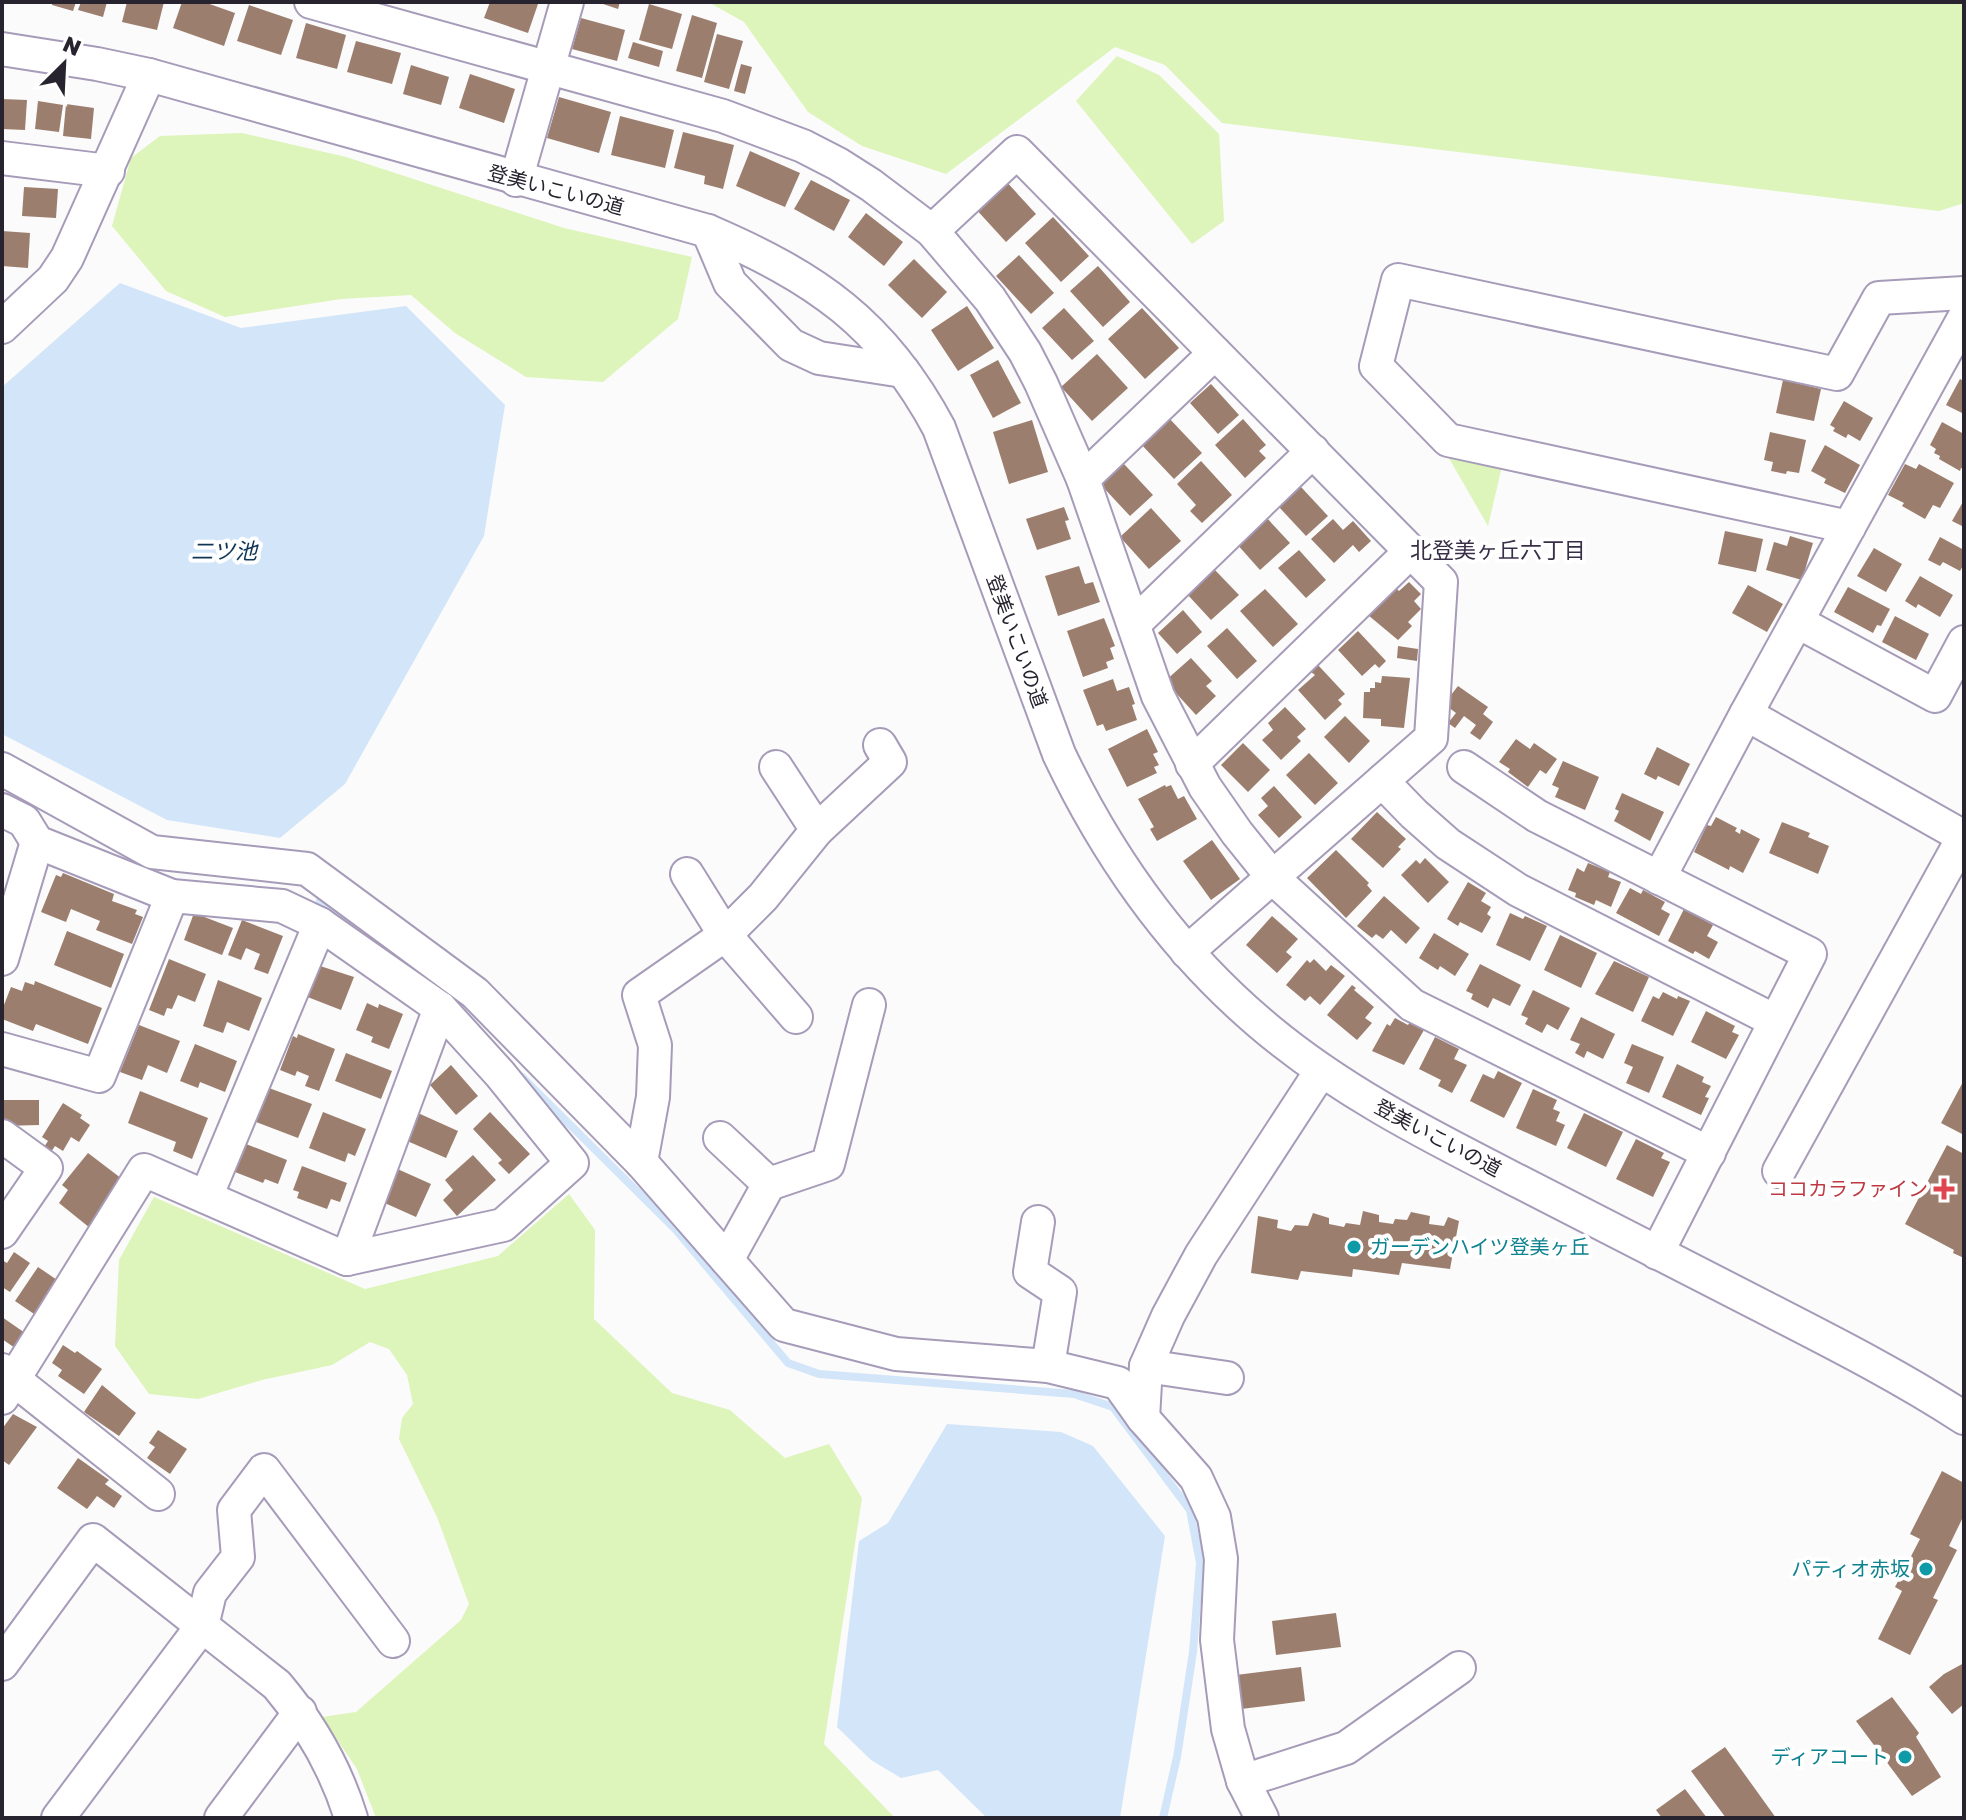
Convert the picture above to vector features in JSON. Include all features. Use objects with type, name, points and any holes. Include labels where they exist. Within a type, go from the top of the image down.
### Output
[{"type":"street","points":[[311,2],[723,116],[803,146],[871,185],[932,231],[990,299],[1025,352],[1083,479],[1158,696],[1219,809],[1274,879],[1412,1005],[1709,1153]]},
{"type":"street","points":[[516,180],[567,2]]},
{"type":"street","name":"登美いこいの道","points":[[2,49],[149,75],[516,180],[708,231],[761,254],[817,287],[862,322],[903,371],[939,428],[1059,754],[1076,789],[1134,885],[1187,952],[1261,1024],[1321,1071],[1400,1121],[1862,1358],[1964,1418]]},
{"type":"street","points":[[2,327],[53,279],[67,258],[149,75]]},
{"type":"street","points":[[932,231],[1017,152],[1441,582],[1431,738],[1274,879],[1187,952]]},
{"type":"street","points":[[2,158],[108,171]]},
{"type":"street","points":[[708,231],[730,283],[791,345],[819,358],[903,371]]},
{"type":"street","points":[[1849,527],[1448,440],[1376,366],[1398,280],[1837,374],[1879,298],[1964,293]]},
{"type":"street","points":[[2,294],[35,295]]},
{"type":"street","points":[[1659,878],[1964,318]]},
{"type":"street","points":[[1083,479],[1215,353]]},
{"type":"street","points":[[1134,624],[1313,451]]},
{"type":"street","points":[[1192,764],[1411,551]]},
{"type":"street","points":[[1798,622],[1935,696],[1964,642]]},
{"type":"street","points":[[1746,714],[1964,836],[1779,1171]]},
{"type":"street","points":[[641,1162],[653,1097],[655,1045],[639,995],[725,935],[763,897],[817,830],[890,762],[880,745]]},
{"type":"street","points":[[776,767],[817,830]]},
{"type":"street","points":[[1464,767],[1537,816],[1810,954],[1657,1253]]},
{"type":"street","points":[[2,769],[152,852],[307,869],[475,993],[641,1162],[784,1325],[896,1354],[1048,1366],[1118,1383],[1143,1418],[1196,1478],[1214,1517],[1221,1559],[1217,1640],[1228,1729],[1243,1781],[1262,1818]]},
{"type":"street","points":[[1382,781],[1448,844],[1518,890],[1775,1021]]},
{"type":"street","points":[[2,810],[24,821],[37,842],[172,896],[282,906],[320,924],[440,1008],[500,1074],[572,1163],[503,1225],[347,1259],[144,1170],[6,1382],[158,1494]]},
{"type":"street","points":[[2,959],[37,842]]},
{"type":"street","points":[[687,874],[725,935],[796,1017]]},
{"type":"street","points":[[2,1049],[99,1076],[172,896]]},
{"type":"street","points":[[206,1197],[320,924]]},
{"type":"street","points":[[727,1260],[769,1184],[828,1164],[869,1005]]},
{"type":"street","points":[[347,1259],[440,1008]]},
{"type":"street","points":[[1143,1418],[1146,1366],[1168,1316],[1201,1255],[1321,1071]]},
{"type":"street","points":[[2,1136],[46,1168],[2,1232]]},
{"type":"street","points":[[720,1138],[769,1184]]},
{"type":"street","points":[[1038,1222],[1030,1272],[1060,1292],[1048,1366]]},
{"type":"street","points":[[1146,1366],[1227,1378]]},
{"type":"street","points":[[58,1818],[202,1626],[210,1593],[238,1557],[234,1510],[264,1470],[393,1641]]},
{"type":"street","points":[[2,1664],[93,1540],[277,1685],[300,1712],[341,1783],[351,1818]]},
{"type":"street","points":[[1243,1781],[1346,1748],[1459,1668]]},
{"type":"street","points":[[221,1818],[300,1712]]},
{"type":"green space","points":[[708,2],[1964,2],[1964,203],[1939,211],[1222,123],[1165,65],[1115,47],[946,174],[862,146],[808,112],[744,22]]},
{"type":"green space","points":[[1117,56],[1159,75],[1219,134],[1224,221],[1192,244],[1076,101]]},
{"type":"green space","points":[[242,133],[346,157],[564,228],[692,257],[678,319],[603,382],[526,377],[455,333],[411,295],[341,299],[225,317],[166,291],[112,226],[131,158],[160,136]]},
{"type":"green space","points":[[1442,446],[1503,462],[1488,526]]},
{"type":"green space","points":[[569,1194],[595,1230],[594,1319],[672,1393],[730,1410],[785,1458],[829,1444],[862,1498],[824,1744],[895,1818],[376,1818],[357,1769],[322,1717],[356,1712],[461,1620],[469,1604],[437,1517],[399,1439],[402,1418],[413,1404],[407,1375],[389,1349],[370,1342],[332,1365],[262,1380],[198,1399],[149,1394],[115,1346],[119,1260],[154,1197],[365,1289],[498,1256]]},
{"type":"water","name":"二ツ池","points":[[120,283],[241,328],[406,306],[505,405],[484,536],[345,784],[280,838],[167,820],[2,734],[2,387]]},
{"type":"water","points":[[947,1424],[1061,1432],[1093,1446],[1165,1536],[1120,1818],[987,1818],[938,1770],[901,1778],[871,1760],[837,1727],[859,1541],[888,1523]]},
{"type":"building","points":[[52,2],[76,2],[73,11],[52,5]]},
{"type":"building","points":[[81,2],[107,2],[103,17],[78,10]]},
{"type":"building","points":[[127,2],[164,2],[157,30],[122,22]]},
{"type":"building","points":[[182,2],[204,2],[235,13],[224,46],[173,28]]},
{"type":"building","points":[[490,2],[538,4],[528,33],[484,18]]},
{"type":"building","points":[[597,2],[620,2],[618,9]]},
{"type":"building","points":[[649,4],[682,14],[672,49],[639,40]]},
{"type":"building","points":[[249,5],[293,20],[281,55],[237,41]]},
{"type":"building","points":[[692,15],[717,23],[702,78],[676,71]]},
{"type":"building","points":[[581,18],[625,30],[617,61],[572,49]]},
{"type":"building","points":[[306,23],[346,35],[337,69],[296,58]]},
{"type":"building","points":[[717,34],[743,41],[729,89],[704,82]]},
{"type":"building","points":[[356,41],[401,53],[392,84],[347,72]]},
{"type":"building","points":[[633,42],[663,51],[659,67],[628,58]]},
{"type":"building","points":[[741,64],[752,67],[745,94],[734,91]]},
{"type":"building","points":[[411,65],[449,77],[441,105],[403,94]]},
{"type":"building","points":[[470,74],[515,89],[504,123],[459,108]]},
{"type":"building","points":[[559,97],[611,112],[599,153],[547,138]]},
{"type":"building","points":[[2,99],[27,100],[25,130],[2,129]]},
{"type":"building","points":[[38,101],[63,105],[59,132],[35,129]]},
{"type":"building","points":[[66,104],[94,108],[91,139],[63,136]]},
{"type":"building","points":[[620,116],[674,130],[665,168],[611,155]]},
{"type":"building","points":[[683,132],[734,145],[723,189],[704,184],[705,176],[674,168]]},
{"type":"building","points":[[750,151],[800,173],[785,207],[736,186]]},
{"type":"building","points":[[1004,179],[1036,214],[1006,242],[974,207]]},
{"type":"building","points":[[811,180],[850,200],[834,231],[794,209]]},
{"type":"building","points":[[24,187],[58,189],[56,218],[22,216]]},
{"type":"building","points":[[866,213],[903,242],[884,266],[848,237]]},
{"type":"building","points":[[1053,217],[1089,256],[1061,282],[1025,243]]},
{"type":"building","points":[[2,231],[30,233],[28,268],[2,266]]},
{"type":"building","points":[[1019,255],[1054,293],[1031,314],[996,276]]},
{"type":"building","points":[[914,259],[947,292],[922,318],[888,285]]},
{"type":"building","points":[[1098,266],[1130,302],[1103,327],[1070,291]]},
{"type":"building","points":[[967,306],[994,348],[958,371],[931,330]]},
{"type":"building","points":[[1064,308],[1094,341],[1072,360],[1042,328]]},
{"type":"building","points":[[1142,308],[1179,348],[1145,379],[1108,339]]},
{"type":"building","points":[[1097,354],[1128,388],[1092,421],[1061,387]]},
{"type":"building","points":[[998,360],[1021,403],[993,418],[970,375]]},
{"type":"building","points":[[1960,379],[1964,381],[1964,414],[1946,405]]},
{"type":"building","points":[[1783,380],[1821,389],[1814,421],[1776,413]]},
{"type":"building","points":[[1211,384],[1239,415],[1218,434],[1190,403]]},
{"type":"building","points":[[1844,401],[1873,418],[1860,441],[1848,434],[1846,438],[1833,431],[1835,428],[1830,425]]},
{"type":"building","points":[[1167,416],[1202,453],[1174,479],[1139,442]]},
{"type":"building","points":[[1243,419],[1266,445],[1259,451],[1266,458],[1245,478],[1215,445]]},
{"type":"building","points":[[1032,420],[1048,472],[1009,484],[993,432]]},
{"type":"building","points":[[1942,422],[1964,434],[1964,469],[1960,471],[1939,459],[1940,456],[1934,453],[1936,449],[1930,445]]},
{"type":"building","points":[[1770,432],[1806,440],[1799,473],[1771,471],[1773,462],[1764,460]]},
{"type":"building","points":[[1825,445],[1860,465],[1845,493],[1824,483],[1826,479],[1811,471]]},
{"type":"building","points":[[1201,461],[1232,495],[1202,523],[1190,511],[1196,505],[1177,484]]},
{"type":"building","points":[[1124,464],[1153,495],[1130,516],[1101,485]]},
{"type":"building","points":[[1905,464],[1916,469],[1919,464],[1954,483],[1940,508],[1933,505],[1925,519],[1888,495]]},
{"type":"building","points":[[1301,487],[1328,516],[1306,536],[1279,507]]},
{"type":"building","points":[[1964,500],[1964,527],[1952,521]]},
{"type":"building","points":[[1064,507],[1071,539],[1037,550],[1026,519]]},
{"type":"building","points":[[1151,508],[1181,541],[1149,569],[1120,537]]},
{"type":"building","points":[[1265,516],[1290,543],[1260,570],[1236,543]]},
{"type":"building","points":[[1333,519],[1343,530],[1353,521],[1371,541],[1359,552],[1353,545],[1334,563],[1311,539]]},
{"type":"building","points":[[1725,531],[1763,539],[1756,572],[1718,564]]},
{"type":"building","points":[[1790,536],[1813,543],[1802,580],[1766,570],[1774,542],[1787,546]]},
{"type":"building","points":[[1940,537],[1964,550],[1964,564],[1960,571],[1943,562],[1940,566],[1928,560]]},
{"type":"building","points":[[1874,548],[1902,564],[1886,592],[1857,576]]},
{"type":"building","points":[[1299,550],[1326,580],[1306,598],[1278,568]]},
{"type":"building","points":[[1079,566],[1085,584],[1093,582],[1100,602],[1058,616],[1045,576]]},
{"type":"building","points":[[1214,569],[1239,595],[1211,620],[1187,594]]},
{"type":"building","points":[[1920,576],[1953,595],[1940,617],[1918,604],[1916,608],[1905,601]]},
{"type":"building","points":[[1409,582],[1421,594],[1414,601],[1421,609],[1408,622],[1412,626],[1398,640],[1368,615],[1395,587],[1399,591]]},
{"type":"building","points":[[1748,585],[1783,604],[1767,632],[1732,613]]},
{"type":"building","points":[[1848,587],[1890,609],[1881,626],[1877,625],[1873,633],[1834,612]]},
{"type":"building","points":[[1265,589],[1298,624],[1273,647],[1240,611]]},
{"type":"building","points":[[1183,610],[1202,632],[1177,654],[1158,633]]},
{"type":"building","points":[[1895,616],[1929,634],[1916,660],[1882,642]]},
{"type":"building","points":[[1104,618],[1115,646],[1110,648],[1114,659],[1106,662],[1108,668],[1083,677],[1067,631]]},
{"type":"building","points":[[1227,628],[1257,661],[1237,679],[1207,646]]},
{"type":"building","points":[[1358,631],[1386,661],[1379,668],[1375,664],[1362,676],[1338,650]]},
{"type":"building","points":[[1398,646],[1418,649],[1417,661],[1397,658]]},
{"type":"building","points":[[1191,658],[1212,681],[1206,686],[1216,696],[1196,715],[1165,681]]},
{"type":"building","points":[[1318,665],[1345,694],[1338,700],[1342,704],[1325,720],[1298,690],[1315,675],[1311,672]]},
{"type":"building","points":[[1382,676],[1410,678],[1404,728],[1381,726],[1381,719],[1363,718],[1364,692],[1375,688],[1375,682],[1381,683]]},
{"type":"building","points":[[1113,679],[1117,691],[1129,687],[1137,720],[1106,731],[1103,724],[1097,726],[1083,690]]},
{"type":"building","points":[[1458,686],[1488,707],[1483,714],[1493,722],[1480,740],[1470,733],[1476,725],[1464,716],[1455,728],[1448,723],[1456,713],[1448,707],[1451,703],[1447,700]]},
{"type":"building","points":[[1285,707],[1306,729],[1297,737],[1301,741],[1281,760],[1262,740],[1273,730],[1268,723]]},
{"type":"building","points":[[1345,716],[1370,741],[1349,763],[1324,737]]},
{"type":"building","points":[[1147,729],[1158,752],[1153,754],[1159,765],[1154,767],[1157,773],[1127,787],[1108,749]]},
{"type":"building","points":[[1516,739],[1530,749],[1534,743],[1557,759],[1546,774],[1540,770],[1528,787],[1499,762]]},
{"type":"building","points":[[1243,743],[1270,770],[1248,792],[1221,765]]},
{"type":"building","points":[[1657,747],[1690,764],[1679,786],[1658,776],[1656,780],[1644,774]]},
{"type":"building","points":[[1309,753],[1338,783],[1315,805],[1286,775]]},
{"type":"building","points":[[1563,761],[1599,777],[1585,810],[1555,797],[1559,788],[1552,785]]},
{"type":"building","points":[[1171,785],[1178,799],[1184,796],[1197,819],[1157,841],[1150,829],[1154,827],[1138,799]]},
{"type":"building","points":[[1274,786],[1302,817],[1279,838],[1258,815],[1268,806],[1261,798]]},
{"type":"building","points":[[1622,793],[1664,812],[1650,841],[1614,821]]},
{"type":"building","points":[[1377,812],[1406,839],[1383,868],[1351,839]]},
{"type":"building","points":[[1716,817],[1737,828],[1735,831],[1740,834],[1741,829],[1760,839],[1743,873],[1730,866],[1729,870],[1694,852],[1707,825],[1711,826]]},
{"type":"building","points":[[1782,822],[1810,833],[1808,837],[1829,846],[1818,874],[1769,853]]},
{"type":"building","points":[[1212,840],[1240,879],[1211,900],[1183,861]]},
{"type":"building","points":[[1336,850],[1369,883],[1367,885],[1372,891],[1346,918],[1307,878]]},
{"type":"building","points":[[1425,858],[1449,882],[1428,903],[1401,875],[1416,860],[1420,864]]},
{"type":"building","points":[[1588,863],[1610,872],[1608,877],[1621,882],[1611,907],[1596,900],[1594,905],[1575,897],[1576,893],[1568,890],[1577,868],[1584,872]]},
{"type":"building","points":[[63,873],[114,894],[112,901],[137,910],[135,914],[143,917],[132,944],[96,930],[100,921],[71,909],[66,922],[41,912],[56,875],[61,877]]},
{"type":"building","points":[[1468,882],[1486,893],[1481,901],[1491,907],[1487,914],[1491,917],[1482,933],[1460,922],[1458,926],[1447,919]]},
{"type":"building","points":[[1630,888],[1641,894],[1643,890],[1665,902],[1661,909],[1670,914],[1659,936],[1616,913]]},
{"type":"building","points":[[1384,896],[1420,928],[1406,944],[1391,930],[1383,939],[1376,934],[1372,938],[1357,926]]},
{"type":"building","points":[[1684,909],[1713,925],[1707,936],[1718,942],[1709,959],[1668,941]]},
{"type":"building","points":[[194,913],[233,928],[222,955],[184,940]]},
{"type":"building","points":[[1510,913],[1547,926],[1530,961],[1496,945]]},
{"type":"building","points":[[1272,916],[1298,939],[1286,952],[1292,957],[1277,973],[1246,945]]},
{"type":"building","points":[[242,920],[283,936],[268,974],[254,969],[260,954],[246,948],[241,960],[228,955]]},
{"type":"building","points":[[67,931],[124,954],[111,988],[54,965]]},
{"type":"building","points":[[1434,933],[1469,954],[1455,976],[1419,958]]},
{"type":"building","points":[[1560,935],[1597,953],[1581,988],[1544,970]]},
{"type":"building","points":[[169,959],[206,974],[195,1002],[178,995],[172,1009],[167,1008],[164,1016],[149,1010]]},
{"type":"building","points":[[1314,959],[1326,971],[1331,965],[1345,976],[1320,1005],[1310,996],[1305,1001],[1286,985],[1307,960],[1310,963]]},
{"type":"building","points":[[1614,961],[1649,977],[1633,1012],[1595,994]]},
{"type":"building","points":[[1480,964],[1521,985],[1510,1006],[1493,998],[1488,1008],[1471,999],[1473,994],[1466,991]]},
{"type":"building","points":[[317,965],[354,977],[341,1010],[305,996]]},
{"type":"building","points":[[218,980],[262,998],[249,1031],[227,1022],[223,1033],[203,1026]]},
{"type":"building","points":[[35,981],[102,1008],[88,1044],[36,1024],[33,1031],[2,1019],[2,1010],[11,987],[22,991],[25,982],[34,985]]},
{"type":"building","points":[[1352,985],[1374,1007],[1365,1018],[1372,1023],[1357,1040],[1327,1015]]},
{"type":"building","points":[[1533,990],[1570,1008],[1558,1030],[1547,1024],[1542,1033],[1525,1024],[1528,1018],[1521,1015]]},
{"type":"building","points":[[1663,992],[1690,1001],[1673,1036],[1641,1021],[1653,996],[1659,999]]},
{"type":"building","points":[[367,1003],[378,1008],[379,1004],[403,1014],[389,1049],[371,1042],[373,1037],[356,1030]]},
{"type":"building","points":[[1706,1011],[1735,1026],[1732,1032],[1739,1035],[1726,1059],[1691,1042]]},
{"type":"building","points":[[1581,1017],[1615,1034],[1603,1059],[1587,1051],[1584,1058],[1575,1053],[1580,1044],[1570,1040]]},
{"type":"building","points":[[1395,1018],[1424,1030],[1404,1065],[1372,1051],[1387,1024],[1390,1026]]},
{"type":"building","points":[[139,1025],[180,1041],[167,1073],[148,1065],[142,1080],[120,1072]]},
{"type":"building","points":[[298,1034],[335,1049],[319,1091],[305,1086],[309,1076],[297,1071],[295,1076],[280,1070],[293,1036],[297,1038]]},
{"type":"building","points":[[1435,1037],[1459,1049],[1454,1059],[1467,1065],[1452,1093],[1438,1086],[1441,1080],[1419,1069]]},
{"type":"building","points":[[195,1044],[237,1061],[225,1092],[200,1082],[198,1088],[180,1081]]},
{"type":"building","points":[[1632,1044],[1664,1057],[1649,1093],[1626,1083],[1633,1067],[1624,1063]]},
{"type":"building","points":[[346,1053],[392,1071],[381,1099],[335,1081]]},
{"type":"building","points":[[1677,1064],[1704,1077],[1702,1082],[1711,1086],[1701,1115],[1662,1097]]},
{"type":"building","points":[[451,1065],[478,1096],[456,1115],[430,1085]]},
{"type":"building","points":[[1498,1071],[1522,1083],[1504,1118],[1470,1101],[1483,1074],[1494,1079]]},
{"type":"building","points":[[1964,1080],[1964,1135],[1941,1123]]},
{"type":"building","points":[[269,1088],[312,1104],[298,1138],[256,1122]]},
{"type":"building","points":[[1533,1089],[1557,1100],[1553,1109],[1560,1112],[1556,1121],[1565,1125],[1556,1146],[1516,1128]]},
{"type":"building","points":[[140,1091],[208,1118],[192,1159],[173,1151],[176,1142],[128,1123]]},
{"type":"building","points":[[2,1100],[39,1100],[39,1125],[2,1126]]},
{"type":"building","points":[[63,1103],[82,1115],[80,1118],[90,1125],[79,1142],[71,1137],[63,1151],[55,1146],[51,1152],[44,1147],[48,1141],[42,1137]]},
{"type":"building","points":[[323,1112],[366,1129],[355,1156],[348,1153],[345,1162],[309,1148]]},
{"type":"building","points":[[490,1112],[530,1154],[509,1174],[498,1163],[502,1160],[473,1129]]},
{"type":"building","points":[[418,1113],[458,1131],[446,1158],[405,1140]]},
{"type":"building","points":[[1584,1113],[1623,1132],[1606,1167],[1567,1148]]},
{"type":"building","points":[[1636,1139],[1664,1153],[1661,1158],[1670,1162],[1653,1197],[1616,1179]]},
{"type":"building","points":[[246,1144],[287,1160],[278,1184],[265,1179],[263,1183],[235,1172]]},
{"type":"building","name":"ココカラファイン","points":[[1947,1145],[1964,1154],[1964,1258],[1905,1224]]},
{"type":"building","points":[[88,1153],[130,1185],[90,1228],[59,1203],[68,1190],[62,1185]]},
{"type":"building","points":[[473,1155],[496,1180],[457,1216],[443,1200],[453,1190],[445,1180]]},
{"type":"building","points":[[302,1166],[347,1183],[340,1202],[331,1199],[327,1209],[297,1198],[299,1192],[293,1190]]},
{"type":"building","points":[[393,1167],[431,1184],[416,1217],[378,1200]]},
{"type":"building","name":"ガーデンハイツ登美ヶ丘","points":[[1363,1211],[1379,1215],[1379,1222],[1393,1224],[1395,1219],[1407,1220],[1411,1212],[1430,1216],[1429,1224],[1444,1226],[1448,1217],[1459,1221],[1450,1269],[1402,1263],[1399,1275],[1353,1269],[1352,1277],[1301,1271],[1298,1280],[1251,1273],[1258,1216],[1278,1220],[1277,1228],[1291,1231],[1295,1225],[1308,1226],[1313,1213],[1329,1218],[1329,1224],[1344,1227],[1346,1223],[1360,1225]]},
{"type":"building","points":[[14,1252],[30,1263],[10,1292],[2,1287],[2,1260],[7,1263]]},
{"type":"building","points":[[38,1267],[63,1284],[37,1316],[15,1301]]},
{"type":"building","points":[[2,1317],[25,1333],[15,1348],[2,1339]]},
{"type":"building","points":[[63,1345],[102,1369],[84,1394],[58,1376],[62,1370],[52,1363]]},
{"type":"building","points":[[102,1385],[136,1413],[119,1436],[84,1412]]},
{"type":"building","points":[[13,1414],[37,1427],[9,1465],[2,1460],[2,1429]]},
{"type":"building","points":[[158,1430],[187,1449],[170,1474],[147,1458],[155,1447],[149,1443]]},
{"type":"building","points":[[78,1458],[109,1480],[105,1484],[122,1496],[114,1508],[97,1496],[87,1509],[57,1488]]},
{"type":"building","name":"パティオ赤坂","points":[[1942,1471],[1964,1483],[1964,1515],[1949,1546],[1957,1550],[1933,1598],[1938,1600],[1910,1655],[1878,1639],[1902,1591],[1895,1587],[1920,1539],[1910,1534]]},
{"type":"building","points":[[1336,1613],[1341,1647],[1276,1655],[1272,1621]]},
{"type":"building","points":[[1964,1663],[1964,1704],[1952,1714],[1929,1687]]},
{"type":"building","points":[[1301,1667],[1305,1701],[1241,1709],[1236,1675]]},
{"type":"building","name":"ディアコート","points":[[1892,1697],[1919,1733],[1916,1737],[1941,1777],[1912,1796],[1856,1721]]},
{"type":"building","points":[[1725,1747],[1776,1818],[1726,1818],[1691,1771]]},
{"type":"building","points":[[1685,1789],[1707,1818],[1662,1818],[1656,1810]]},
{"type":"waterway","points":[[320,901],[353,922]]},
{"type":"waterway","points":[[396,954],[431,984]]},
{"type":"waterway","points":[[522,1077],[676,1230],[788,1363],[819,1374],[1074,1394],[1113,1407],[1190,1510],[1200,1563],[1193,1652],[1177,1757],[1163,1818]]},
{"type":"place","name":"ココカラファイン","points":[[1944,1189]]},
{"type":"place","name":"ガーデンハイツ登美ヶ丘","points":[[1354,1247]]},
{"type":"place","name":"パティオ赤坂","points":[[1926,1569]]},
{"type":"place","name":"ディアコート","points":[[1905,1757]]},
{"type":"district","name":"北登美ヶ丘六丁目","points":[[1498,550]]}]
